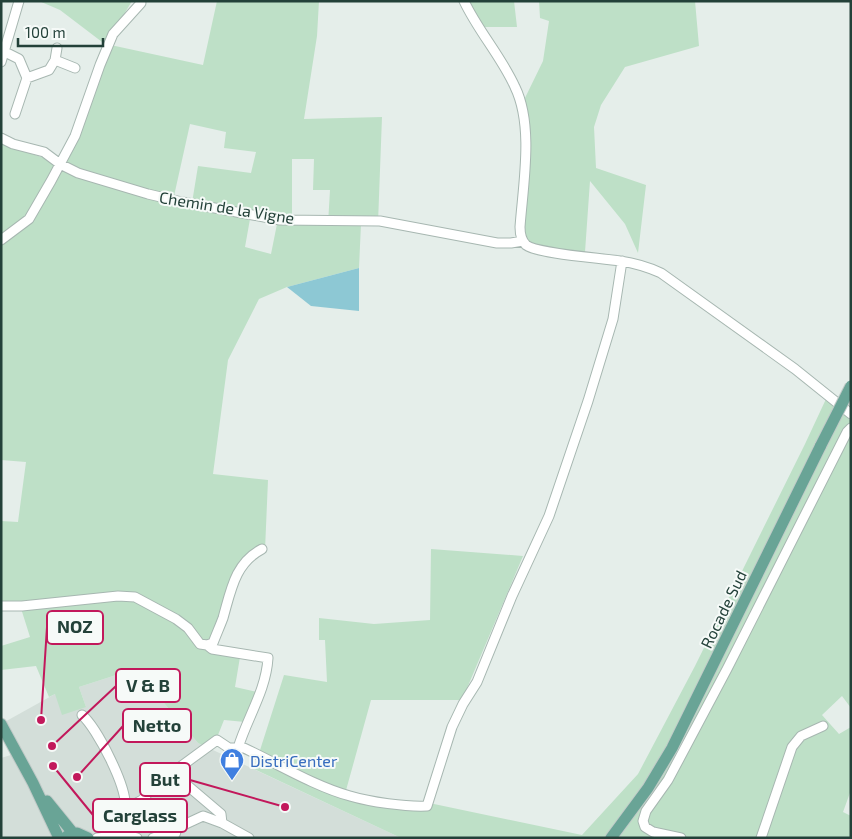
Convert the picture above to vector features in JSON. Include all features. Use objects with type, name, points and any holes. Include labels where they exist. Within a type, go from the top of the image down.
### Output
[{"type":"main road","name":"Rocade Sud","points":[[611,838],[648,788],[672,748],[851,386]]},
{"type":"main road","points":[[1,724],[33,783],[59,838]]},
{"type":"main road","points":[[33,783],[69,835],[82,834],[88,838]]},
{"type":"street","points":[[1,62],[19,1]]},
{"type":"street","points":[[464,1],[505,66],[516,89],[522,109],[525,128],[525,161],[520,227],[522,241],[532,248],[622,261],[661,272],[795,369],[851,414]]},
{"type":"street","points":[[1,240],[29,219],[76,136],[100,65],[113,34],[141,3]]},
{"type":"street","points":[[27,78],[49,70],[55,60],[57,48]]},
{"type":"street","points":[[3,50],[18,59],[27,78],[14,114]]},
{"type":"street","points":[[55,60],[75,68]]},
{"type":"street","name":"Chemin de la Vigne","points":[[1,138],[13,144],[44,152],[60,164],[78,173],[148,194],[280,220],[380,221],[497,243],[522,241]]},
{"type":"street","points":[[106,836],[125,809],[142,800],[161,778],[176,770],[217,740],[229,748],[244,748],[323,786],[350,796],[414,806],[427,806],[452,727],[463,704],[477,682],[512,596],[550,516],[613,319],[622,261]]},
{"type":"street","points":[[681,838],[653,832],[645,827],[643,821],[646,811],[668,780],[727,669],[847,432],[851,428]]},
{"type":"street","points":[[1,606],[22,606],[118,596],[136,597],[176,619],[188,628],[200,644],[207,645],[213,643],[236,576],[247,558],[262,549]]},
{"type":"street","points":[[207,645],[212,649],[268,658],[258,701],[244,728],[238,748]]},
{"type":"street","points":[[82,715],[88,720],[121,782],[125,796],[125,809]]},
{"type":"street","points":[[761,838],[792,747],[801,736],[823,726]]},
{"type":"street","points":[[152,790],[172,783],[181,783],[188,786],[220,814],[222,823]]},
{"type":"street","points":[[153,838],[164,834],[172,836],[175,830],[203,816],[222,823],[249,838]]},
{"type":"street","points":[[106,836],[137,838]]},
{"type":"shaded area","points":[[135,669],[198,743],[401,838],[1,838],[1,758],[11,755],[1,734],[1,724],[55,694],[86,707],[79,687]]},
{"type":"green space","points":[[39,1],[132,1],[106,44],[203,65],[217,1],[319,1],[317,36],[304,119],[382,117],[378,223],[361,224],[359,268],[287,287],[259,299],[228,360],[213,474],[268,480],[265,550],[244,567],[235,581],[228,599],[216,647],[241,651],[235,687],[257,692],[245,722],[224,720],[212,750],[198,743],[135,669],[79,687],[86,707],[62,715],[55,694],[49,697],[36,666],[1,670],[1,646],[30,637],[19,602],[1,602],[1,521],[18,522],[26,462],[1,460],[1,144],[66,165],[106,45],[60,10]],"holes":[[[190,124],[226,132],[224,148],[256,152],[251,173],[198,166],[191,209],[172,205]],[[292,159],[314,159],[313,190],[330,190],[328,224],[292,224]],[[250,219],[277,224],[271,254],[245,247]]]},
{"type":"green space","points":[[467,1],[514,1],[517,27],[482,27]]},
{"type":"green space","points":[[539,1],[695,1],[699,46],[625,67],[601,105],[594,127],[596,168],[646,185],[638,253],[625,224],[590,181],[585,252],[532,246],[526,241],[522,232],[524,100],[543,61],[549,21],[540,18]]},
{"type":"green space","points":[[826,399],[851,421],[851,708],[842,696],[822,715],[839,734],[851,727],[851,790],[843,812],[851,816],[851,838],[401,838],[254,769],[284,675],[327,682],[325,640],[319,640],[319,618],[374,624],[430,620],[431,549],[523,556],[462,700],[371,700],[345,794],[434,804],[582,835],[638,774],[695,666]]},
{"type":"water","points":[[359,268],[359,311],[311,306],[287,287]]},
{"type":"place","name":"NOZ","points":[[41,720]]},
{"type":"place","name":"V & B","points":[[52,746]]},
{"type":"place","name":"Carglass","points":[[53,766]]},
{"type":"place","name":"Netto","points":[[77,777]]},
{"type":"place","name":"DistriCenter","points":[[232,781]]},
{"type":"place","name":"But","points":[[285,807]]}]
